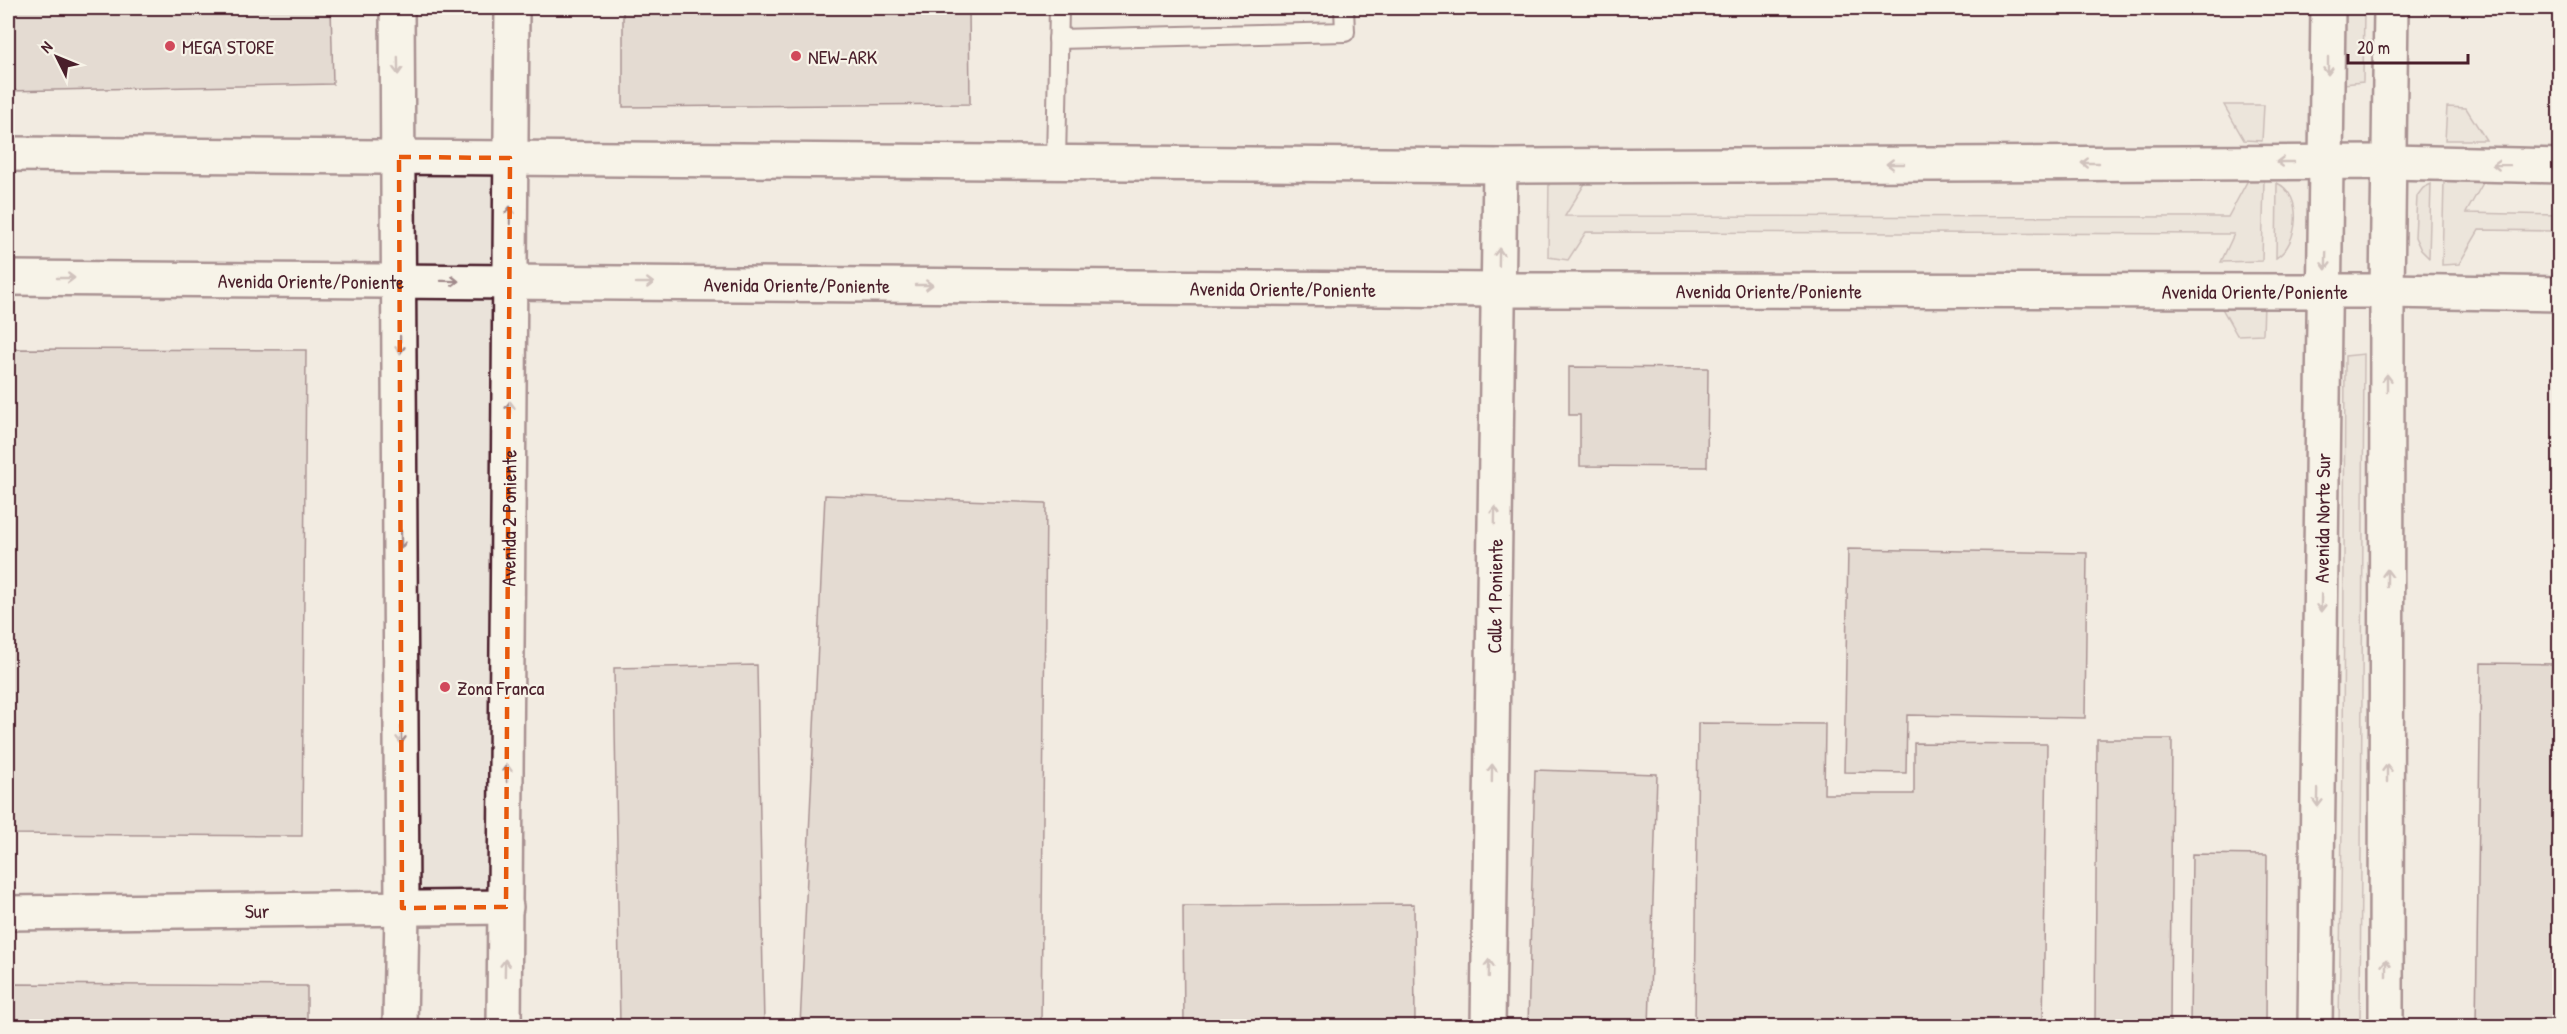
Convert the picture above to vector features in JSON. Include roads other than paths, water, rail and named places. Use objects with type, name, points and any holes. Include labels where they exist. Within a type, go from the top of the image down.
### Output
[{"type":"street","points":[[397,8],[402,908],[400,1026]]},
{"type":"street","name":"Avenida 2 Poniente","points":[[504,1026],[512,8]]},
{"type":"street","name":"Avenida Norte Sur","points":[[2315,1026],[2328,162],[2328,8]]},
{"type":"street","points":[[2386,1026],[2387,291],[2391,8]]},
{"type":"street","points":[[8,154],[1500,166],[2328,162],[2559,166]]},
{"type":"street","name":"Calle 1 Poniente","points":[[1488,1026],[1500,166]]},
{"type":"street","name":"Avenida Oriente/Poniente","points":[[8,278],[1498,290],[2326,293],[2387,291],[2559,294]]},
{"type":"street","name":"Sur","points":[[8,913],[506,907]]},
{"type":"lane","points":[[1056,162],[1059,8]]},
{"type":"lane","points":[[1058,39],[1345,32],[1344,8]]},
{"type":"place","name":"MEGA STORE","points":[[170,46]]},
{"type":"place","name":"NEW-ARK","points":[[796,56]]},
{"type":"place","name":"Zona Franca","points":[[445,687]]}]
